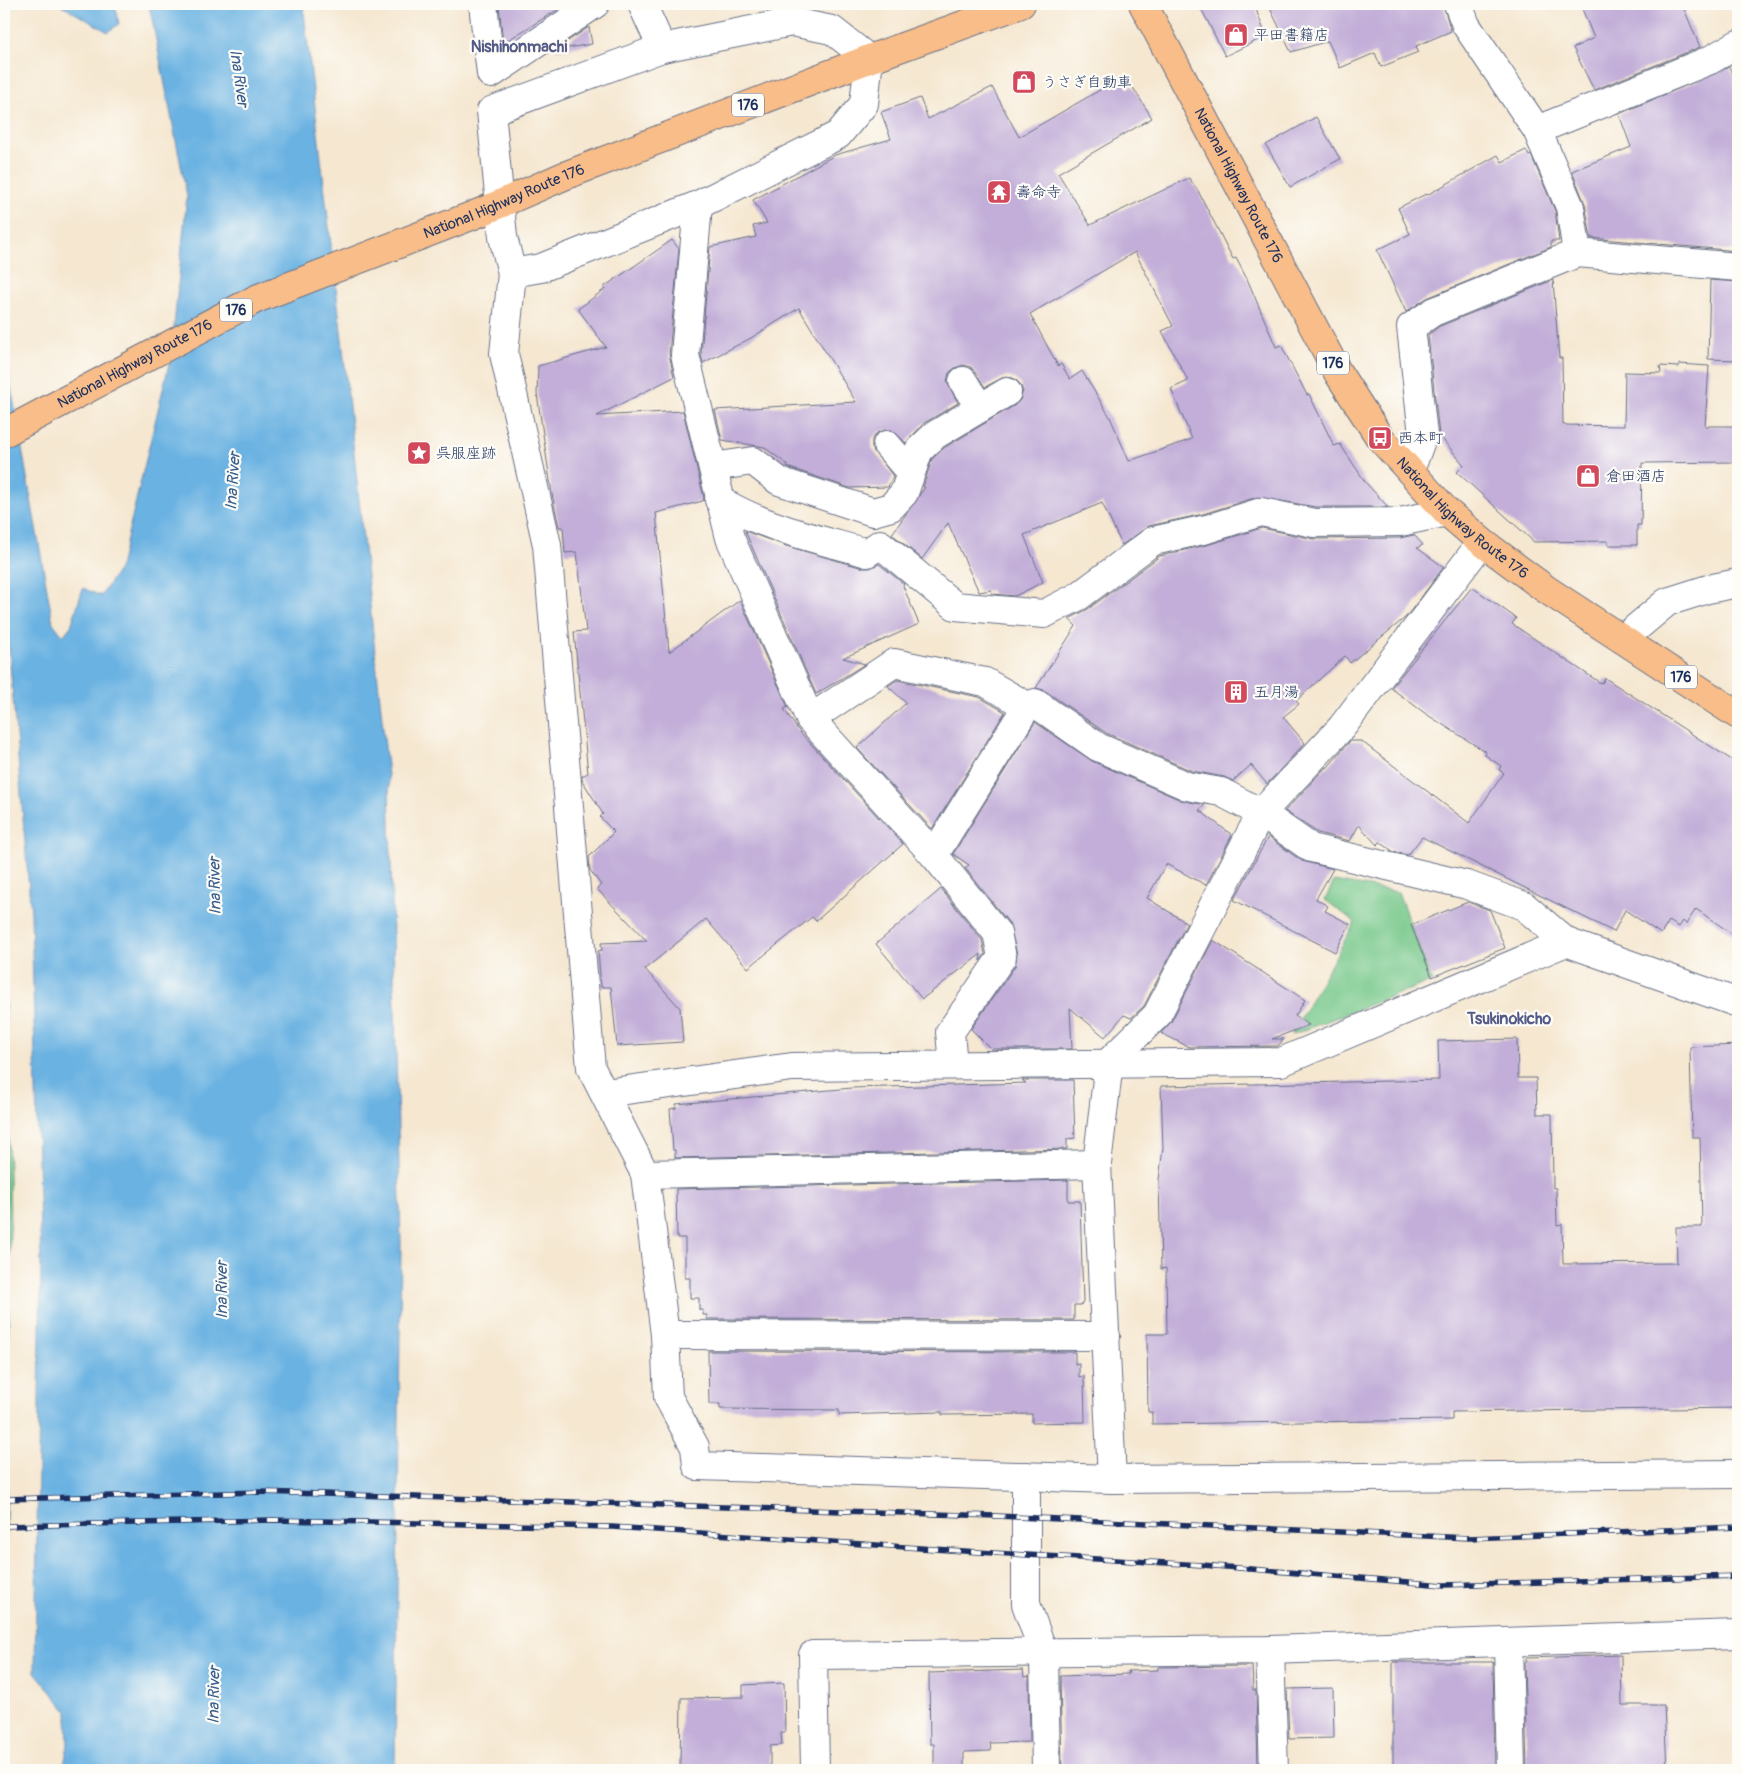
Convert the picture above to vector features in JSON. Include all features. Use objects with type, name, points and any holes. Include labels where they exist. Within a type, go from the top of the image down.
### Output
[{"type":"highway","name":"National Highway Route 176","points":[[4,433],[256,299],[489,208],[564,176],[869,58],[1021,4]]},
{"type":"highway","name":"National Highway Route 176","points":[[1143,4],[1338,373],[1380,438],[1447,512],[1482,542],[1547,590],[1738,715]]},
{"type":"street","points":[[483,4],[490,74],[594,4]]},
{"type":"street","points":[[642,4],[662,48]]},
{"type":"street","points":[[1458,4],[1466,24],[1537,130],[1570,207],[1577,253]]},
{"type":"street","points":[[512,272],[541,268],[698,205],[838,135],[864,104],[869,58],[832,30],[792,22],[662,48],[491,111],[497,157],[489,208],[503,237],[512,272],[504,354],[547,545],[591,1068],[605,1092],[645,1174],[665,1335],[668,1397],[695,1446],[697,1466],[1112,1479],[1738,1474]]},
{"type":"street","points":[[1537,130],[1710,60],[1738,44]]},
{"type":"street","points":[[698,205],[685,355],[713,467],[719,500],[730,538],[810,719],[934,854],[998,933],[1002,957],[950,1032],[953,1065]]},
{"type":"street","points":[[1410,471],[1423,435],[1411,327],[1433,312],[1577,253],[1738,267]]},
{"type":"street","points":[[963,381],[980,408]]},
{"type":"street","points":[[713,467],[753,461],[779,481],[873,512],[891,507],[904,493],[919,450],[935,435],[1007,392]]},
{"type":"street","points":[[887,444],[910,472]]},
{"type":"street","points":[[719,500],[746,516],[770,526],[867,552],[880,544],[955,606],[1044,614],[1079,596],[1153,541],[1207,529],[1261,512],[1314,523],[1400,522],[1447,512]]},
{"type":"street","points":[[1112,1479],[1097,1164],[1110,1062],[1156,1015],[1261,812],[1342,728],[1482,542]]},
{"type":"street","points":[[1623,638],[1667,602],[1708,589],[1738,583]]},
{"type":"street","points":[[810,719],[894,663],[985,682],[1026,706]]},
{"type":"street","points":[[934,854],[1026,706],[1035,703],[1098,746],[1187,786],[1221,792],[1261,812],[1311,848],[1467,885],[1524,906],[1566,942],[1738,1003]]},
{"type":"street","points":[[605,1092],[792,1068],[1110,1062],[1280,1062],[1566,942]]},
{"type":"street","points":[[645,1174],[1097,1164]]},
{"type":"street","points":[[665,1335],[1106,1336]]},
{"type":"street","points":[[1026,1476],[1026,1604],[1044,1654],[1046,1770]]},
{"type":"street","points":[[815,1770],[813,1655],[1044,1654],[1270,1650],[1738,1634]]},
{"type":"street","points":[[1508,1643],[1510,1770]]},
{"type":"street","points":[[1270,1650],[1274,1770]]},
{"type":"green space","points":[[1334,881],[1398,892],[1432,981],[1291,1035],[1355,922],[1325,900]]},
{"type":"green space","points":[[4,938],[10,1224],[4,1697]]},
{"type":"water","points":[[59,4],[115,4],[119,24],[108,32]]},
{"type":"water","name":"Ina River","points":[[149,4],[303,4],[342,339],[389,785],[401,1243],[395,1770],[63,1770],[68,1745],[67,1711],[35,1672],[41,1264],[31,913],[4,592],[4,348],[53,623],[63,636],[71,626],[83,588],[101,596],[120,567],[171,356],[187,196]]},
{"type":"building","points":[[499,4],[567,4],[503,43]]},
{"type":"building","points":[[1199,4],[1254,4],[1266,36],[1225,56]]},
{"type":"building","points":[[1268,4],[1443,4],[1451,31],[1416,46],[1418,52],[1381,67],[1375,53],[1340,68],[1328,41],[1291,52]]},
{"type":"building","points":[[1580,4],[1682,4],[1700,47],[1594,90],[1573,48],[1594,38]]},
{"type":"building","points":[[589,27],[592,44],[556,50],[556,49]]},
{"type":"building","points":[[1729,67],[1738,84],[1738,251],[1591,238],[1585,204],[1572,171],[1631,147],[1619,114]]},
{"type":"building","points":[[1122,77],[1128,88],[1132,86],[1152,118],[1058,173],[1090,225],[1189,178],[1197,189],[1233,259],[1236,258],[1248,281],[1276,347],[1281,345],[1307,395],[1309,394],[1334,446],[1340,444],[1366,483],[1388,507],[1316,507],[1257,497],[1203,514],[1149,526],[1122,545],[1102,503],[1024,535],[1043,582],[1015,596],[992,594],[991,590],[979,592],[948,523],[922,559],[892,534],[925,487],[923,487],[932,459],[944,448],[1015,405],[1020,400],[1023,391],[1015,379],[1006,376],[985,387],[971,367],[963,365],[955,368],[949,373],[947,382],[958,403],[924,423],[906,443],[892,430],[877,433],[872,439],[872,448],[893,476],[888,487],[850,488],[787,467],[788,465],[764,447],[722,440],[715,410],[856,402],[799,308],[751,338],[703,363],[701,354],[710,247],[756,237],[753,226],[767,223],[753,200],[835,155],[891,139],[881,112],[920,98],[928,119],[992,87],[1019,137]],"holes":[[[1135,252],[1173,326],[1162,331],[1188,381],[1171,389],[1192,439],[1129,461],[1110,417],[1082,371],[1070,379],[1061,364],[1058,366],[1030,314]]]},
{"type":"building","points":[[1316,117],[1340,159],[1290,187],[1266,145]]},
{"type":"building","points":[[1526,150],[1529,156],[1531,155],[1555,211],[1559,241],[1551,241],[1551,247],[1427,298],[1406,312],[1377,250],[1410,234],[1398,208],[1427,195],[1498,155],[1502,162]]},
{"type":"building","points":[[672,240],[679,249],[669,354],[674,377],[597,416],[683,411],[704,498],[703,501],[656,513],[669,652],[740,600],[788,707],[784,709],[798,730],[903,844],[816,921],[812,917],[748,968],[706,919],[645,969],[680,1008],[683,1042],[617,1046],[611,987],[601,987],[598,951],[602,950],[601,943],[647,941],[597,889],[601,885],[590,870],[589,857],[614,832],[600,817],[603,814],[582,780],[582,776],[588,773],[574,632],[586,631],[577,552],[565,553],[563,527],[559,527],[552,494],[537,394],[538,366],[606,347],[578,309],[605,289],[604,287]]},
{"type":"building","points":[[1553,280],[1559,358],[1562,358],[1563,425],[1624,426],[1625,372],[1661,373],[1660,366],[1679,367],[1679,364],[1709,366],[1705,426],[1738,426],[1738,462],[1642,463],[1641,525],[1637,525],[1637,545],[1608,545],[1608,541],[1534,542],[1457,472],[1464,465],[1439,435],[1428,335],[1440,326]]},
{"type":"building","points":[[1710,280],[1738,282],[1738,360],[1708,359]]},
{"type":"building","points":[[1262,528],[1314,539],[1400,538],[1414,535],[1423,545],[1417,548],[1444,567],[1406,617],[1350,663],[1345,656],[1296,701],[1299,704],[1283,717],[1305,743],[1267,784],[1251,765],[1233,781],[1224,777],[1192,771],[1106,733],[1044,690],[1036,688],[1076,626],[1069,619],[1088,609],[1160,556],[1210,544]]},
{"type":"building","points":[[745,531],[786,546],[863,568],[870,568],[879,564],[904,584],[903,586],[919,624],[843,658],[865,664],[816,694]]},
{"type":"building","points":[[1472,587],[1516,618],[1512,624],[1599,682],[1602,683],[1605,678],[1738,764],[1738,938],[1696,909],[1686,924],[1683,921],[1679,927],[1669,921],[1661,934],[1625,910],[1614,932],[1422,837],[1408,855],[1394,852],[1380,842],[1377,845],[1359,825],[1350,841],[1318,833],[1285,811],[1327,768],[1350,741],[1361,741],[1469,823],[1504,773],[1499,770],[1501,766],[1485,755],[1486,752],[1426,714],[1391,688]]},
{"type":"building","points":[[897,680],[979,697],[1005,712],[932,829],[857,748],[906,703],[888,686]]},
{"type":"building","points":[[1035,722],[1092,761],[1181,800],[1205,805],[1199,810],[1232,835],[1206,885],[1166,864],[1147,898],[1187,923],[1144,1006],[1131,1018],[1124,1015],[1105,1037],[1070,1008],[1072,1049],[991,1049],[971,1029],[1015,966],[1017,954],[1009,923],[965,868],[969,865],[953,854]]},
{"type":"building","points":[[1268,837],[1302,861],[1333,869],[1316,899],[1328,906],[1325,911],[1350,924],[1335,952],[1234,900]]},
{"type":"building","points":[[941,889],[982,940],[985,954],[980,961],[981,954],[922,999],[876,944]]},
{"type":"building","points":[[1468,902],[1490,910],[1505,948],[1432,977],[1411,925]]},
{"type":"building","points":[[1213,940],[1305,1000],[1295,1016],[1309,1025],[1272,1039],[1284,1039],[1278,1046],[1189,1047],[1161,1033],[1171,1022]]},
{"type":"building","points":[[1517,1039],[1518,1078],[1536,1078],[1537,1114],[1552,1114],[1553,1188],[1556,1188],[1557,1225],[1562,1224],[1563,1264],[1677,1263],[1676,1227],[1702,1227],[1700,1137],[1692,1137],[1690,1047],[1738,1045],[1738,1408],[1452,1412],[1452,1420],[1152,1424],[1152,1412],[1148,1412],[1147,1334],[1167,1334],[1166,1268],[1161,1269],[1159,1180],[1163,1148],[1161,1086],[1439,1080],[1438,1041]]},
{"type":"building","points":[[1022,1080],[1073,1080],[1075,1138],[1067,1139],[1067,1149],[675,1158],[675,1150],[673,1150],[670,1109],[676,1108],[676,1104],[852,1088],[1026,1083]]},
{"type":"building","points":[[1068,1180],[1068,1201],[1080,1201],[1083,1301],[1081,1305],[1074,1305],[1074,1320],[707,1319],[707,1315],[703,1315],[703,1310],[699,1310],[699,1298],[690,1298],[690,1278],[685,1278],[685,1238],[677,1238],[676,1189]]},
{"type":"building","points":[[708,1351],[1075,1352],[1075,1364],[1079,1363],[1079,1377],[1084,1376],[1085,1422],[1032,1423],[1032,1414],[942,1415],[942,1412],[839,1415],[839,1410],[720,1409],[720,1404],[709,1404]]},
{"type":"building","points":[[1621,1655],[1622,1705],[1664,1705],[1667,1770],[1527,1770],[1524,1662],[1526,1662],[1526,1658]]},
{"type":"building","points":[[1393,1662],[1493,1662],[1495,1770],[1393,1770]]},
{"type":"building","points":[[1252,1666],[1253,1690],[1256,1690],[1258,1770],[1062,1770],[1060,1676],[1129,1674],[1128,1671],[1158,1670],[1158,1667]]},
{"type":"building","points":[[1023,1670],[1024,1677],[1029,1676],[1030,1742],[990,1743],[991,1751],[964,1752],[964,1770],[934,1770],[934,1744],[930,1744],[929,1673]]},
{"type":"building","points":[[784,1683],[785,1733],[781,1733],[782,1745],[770,1746],[770,1767],[749,1767],[750,1770],[684,1770],[684,1766],[680,1765],[681,1698],[743,1697],[743,1685]]},
{"type":"building","points":[[1333,1688],[1334,1738],[1289,1739],[1287,1689]]},
{"type":"railway","points":[[4,1499],[261,1492],[996,1516],[1469,1538],[1738,1527]]},
{"type":"railway","points":[[4,1526],[273,1520],[612,1527],[1202,1565],[1444,1585],[1738,1576]]},
{"type":"place","name":"平田書籍店","points":[[1236,35]]},
{"type":"place","name":"うさぎ自動車","points":[[1024,82]]},
{"type":"place","name":"壽命寺","points":[[999,192]]},
{"type":"place","name":"西本町","points":[[1380,438]]},
{"type":"place","name":"呉服座跡","points":[[419,453]]},
{"type":"place","name":"倉田酒店","points":[[1588,476]]},
{"type":"place","name":"五月湯","points":[[1236,692]]},
{"type":"district","name":"Nishihonmachi","points":[[519,46]]},
{"type":"district","name":"Tsukinokicho","points":[[1509,1018]]}]
